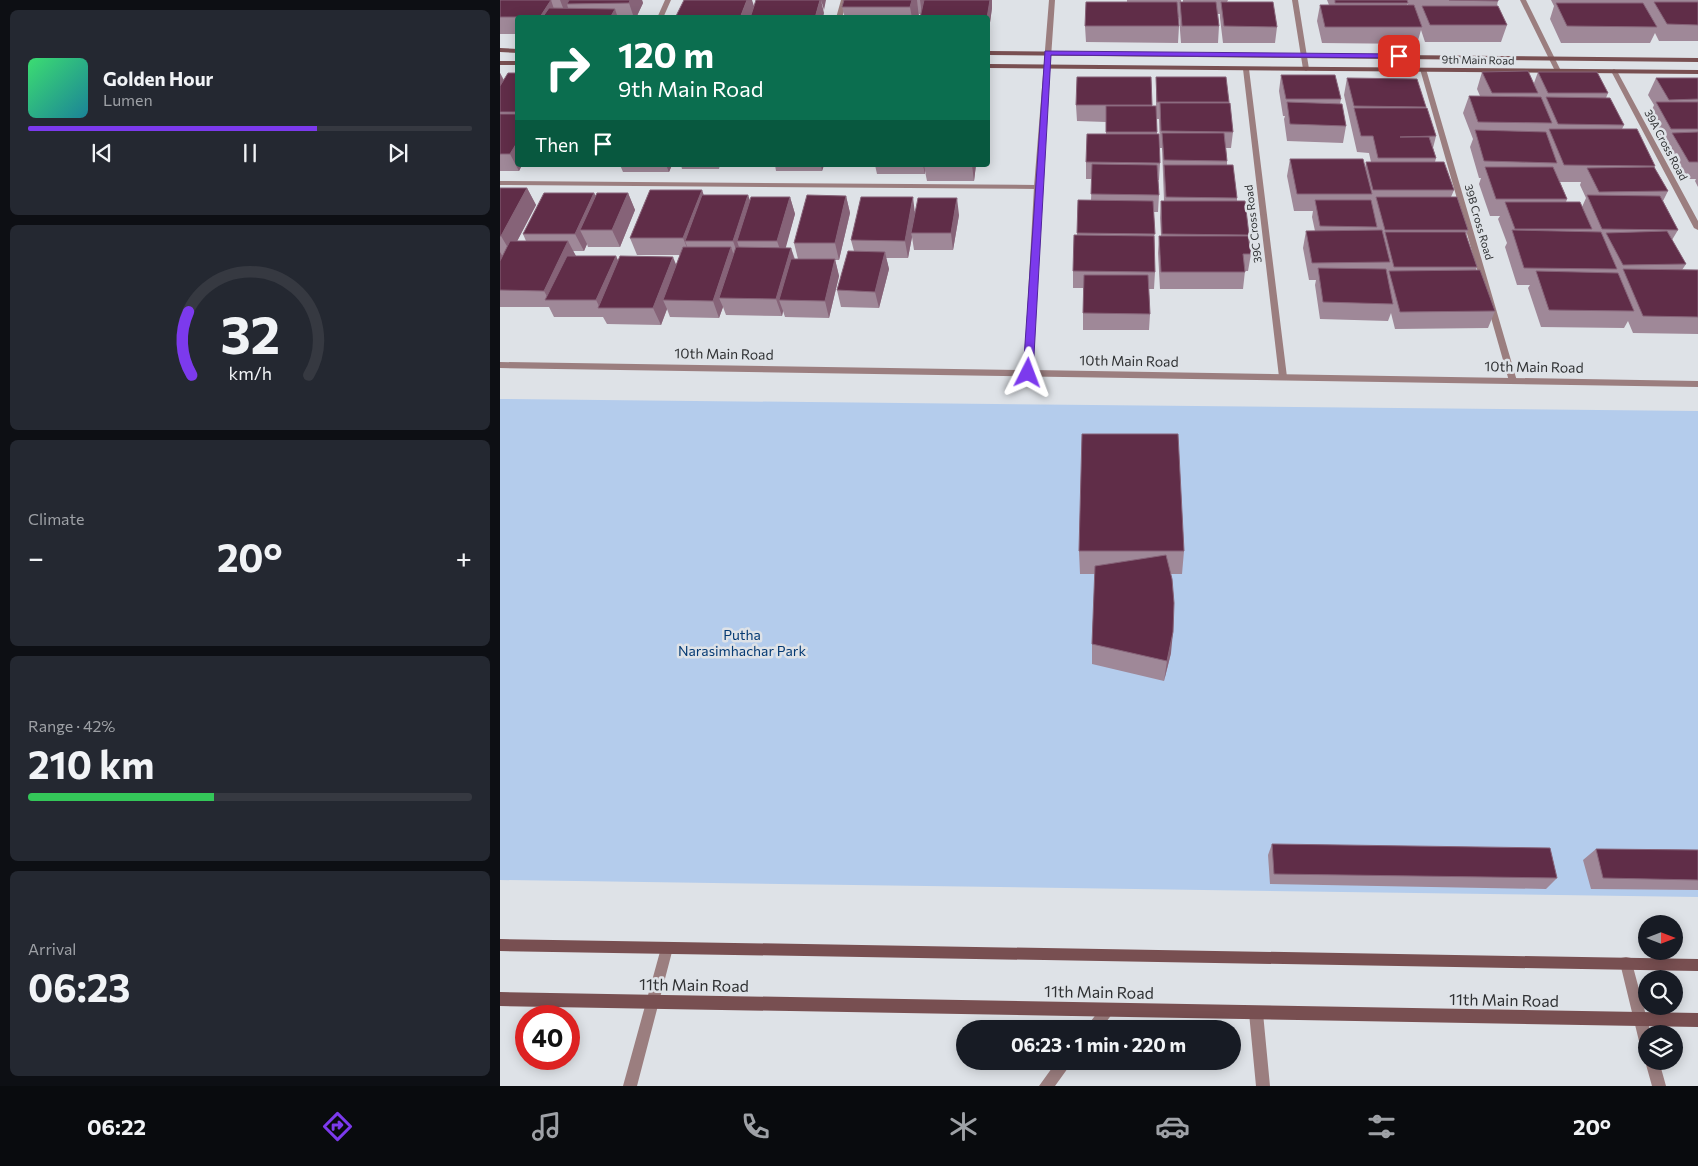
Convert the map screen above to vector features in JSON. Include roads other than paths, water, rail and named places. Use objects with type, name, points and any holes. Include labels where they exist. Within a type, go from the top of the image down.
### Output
[{"type":"main road","points":[[500,50],[515,50]]},
{"type":"main road","name":"9th Main Road","points":[[990,53],[1698,60]]},
{"type":"main road","points":[[500,63],[515,63]]},
{"type":"main road","name":"9th Main Road","points":[[990,66],[1698,72]]},
{"type":"main road","points":[[500,945],[1698,964]]},
{"type":"main road","name":"11th Main Road","points":[[500,999],[1698,1020]]},
{"type":"street","points":[[661,15],[668,0]]},
{"type":"street","points":[[840,15],[844,0]]},
{"type":"street","points":[[1028,373],[1038,187],[1052,0]]},
{"type":"street","points":[[1295,0],[1306,69]]},
{"type":"street","points":[[1523,0],[1558,71]]},
{"type":"street","name":"39C Cross Road","points":[[1246,69],[1283,377]]},
{"type":"street","name":"39B Cross Road","points":[[1423,69],[1513,381]]},
{"type":"street","name":"39A Cross Road","points":[[1614,71],[1698,228]]},
{"type":"street","points":[[500,183],[1038,187]]},
{"type":"street","name":"10th Main Road","points":[[500,364],[1698,384]]},
{"type":"street","points":[[630,1086],[668,948]]},
{"type":"street","points":[[1626,963],[1641,1025]]},
{"type":"street","points":[[1100,1020],[1108,1010]]},
{"type":"street","points":[[1256,1013],[1263,1086]]},
{"type":"street","points":[[1046,1086],[1059,1070]]},
{"type":"street","points":[[1655,1070],[1659,1086]]},
{"type":"park label","name":"Putha Narasimhachar Park","points":[[742,644]]}]
